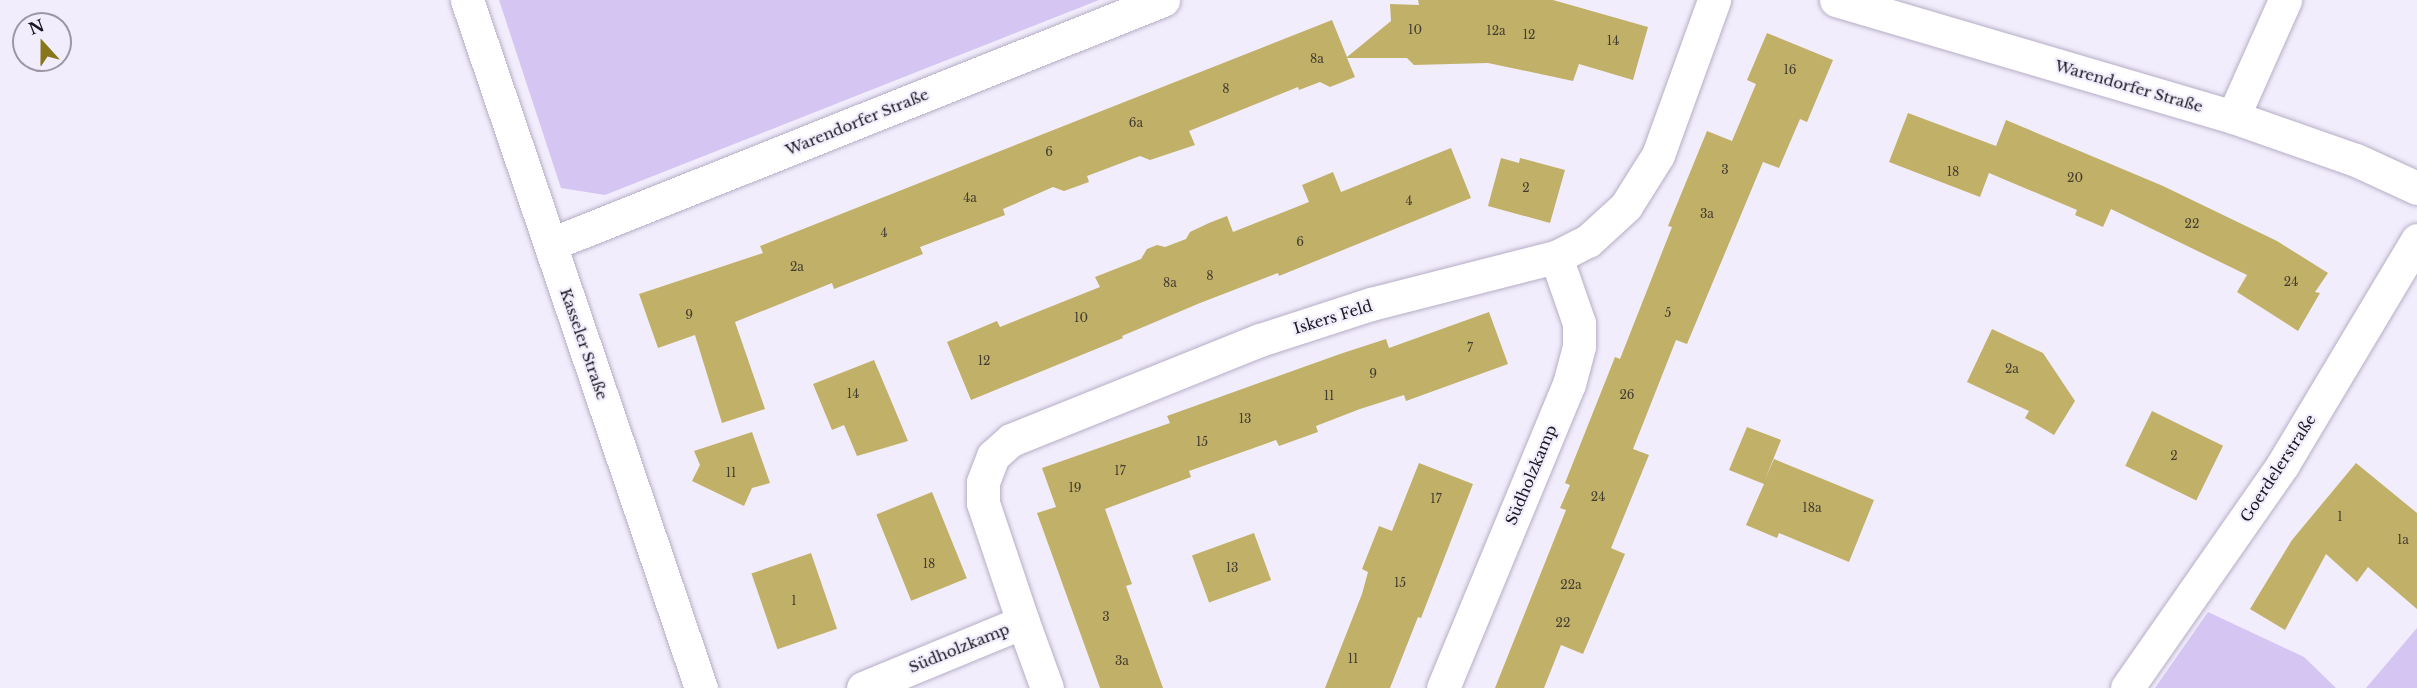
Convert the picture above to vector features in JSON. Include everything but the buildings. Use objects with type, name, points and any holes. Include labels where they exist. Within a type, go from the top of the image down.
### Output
[{"type":"street","name":"Kasseler Straße","points":[[466,0],[701,688]]},
{"type":"street","name":"Warendorfer Straße","points":[[550,244],[1163,0]]},
{"type":"street","name":"Iskers Feld","points":[[1023,622],[983,503],[982,482],[993,456],[1011,440],[1260,339],[1371,304],[1556,257],[1588,241],[1626,206],[1658,155],[1714,0]]},
{"type":"street","name":"Warendorfer Straße","points":[[1836,0],[2233,117],[2356,160],[2417,188]]},
{"type":"street","points":[[2233,117],[2285,0]]},
{"type":"street","name":"Goerdelerstraße","points":[[2127,688],[2283,464],[2417,240]]},
{"type":"street","name":"Südholzkamp","points":[[1443,688],[1569,384],[1579,346],[1579,323],[1556,257]]},
{"type":"street","name":"Südholzkamp","points":[[863,688],[1023,622],[1047,688]]},
{"type":"shaded area","points":[[499,0],[1099,0],[605,195],[561,188]]},
{"type":"shaded area","points":[[2208,612],[2304,657],[2336,688],[2155,688]]},
{"type":"shaded area","points":[[2417,628],[2417,688],[2366,688]]}]
